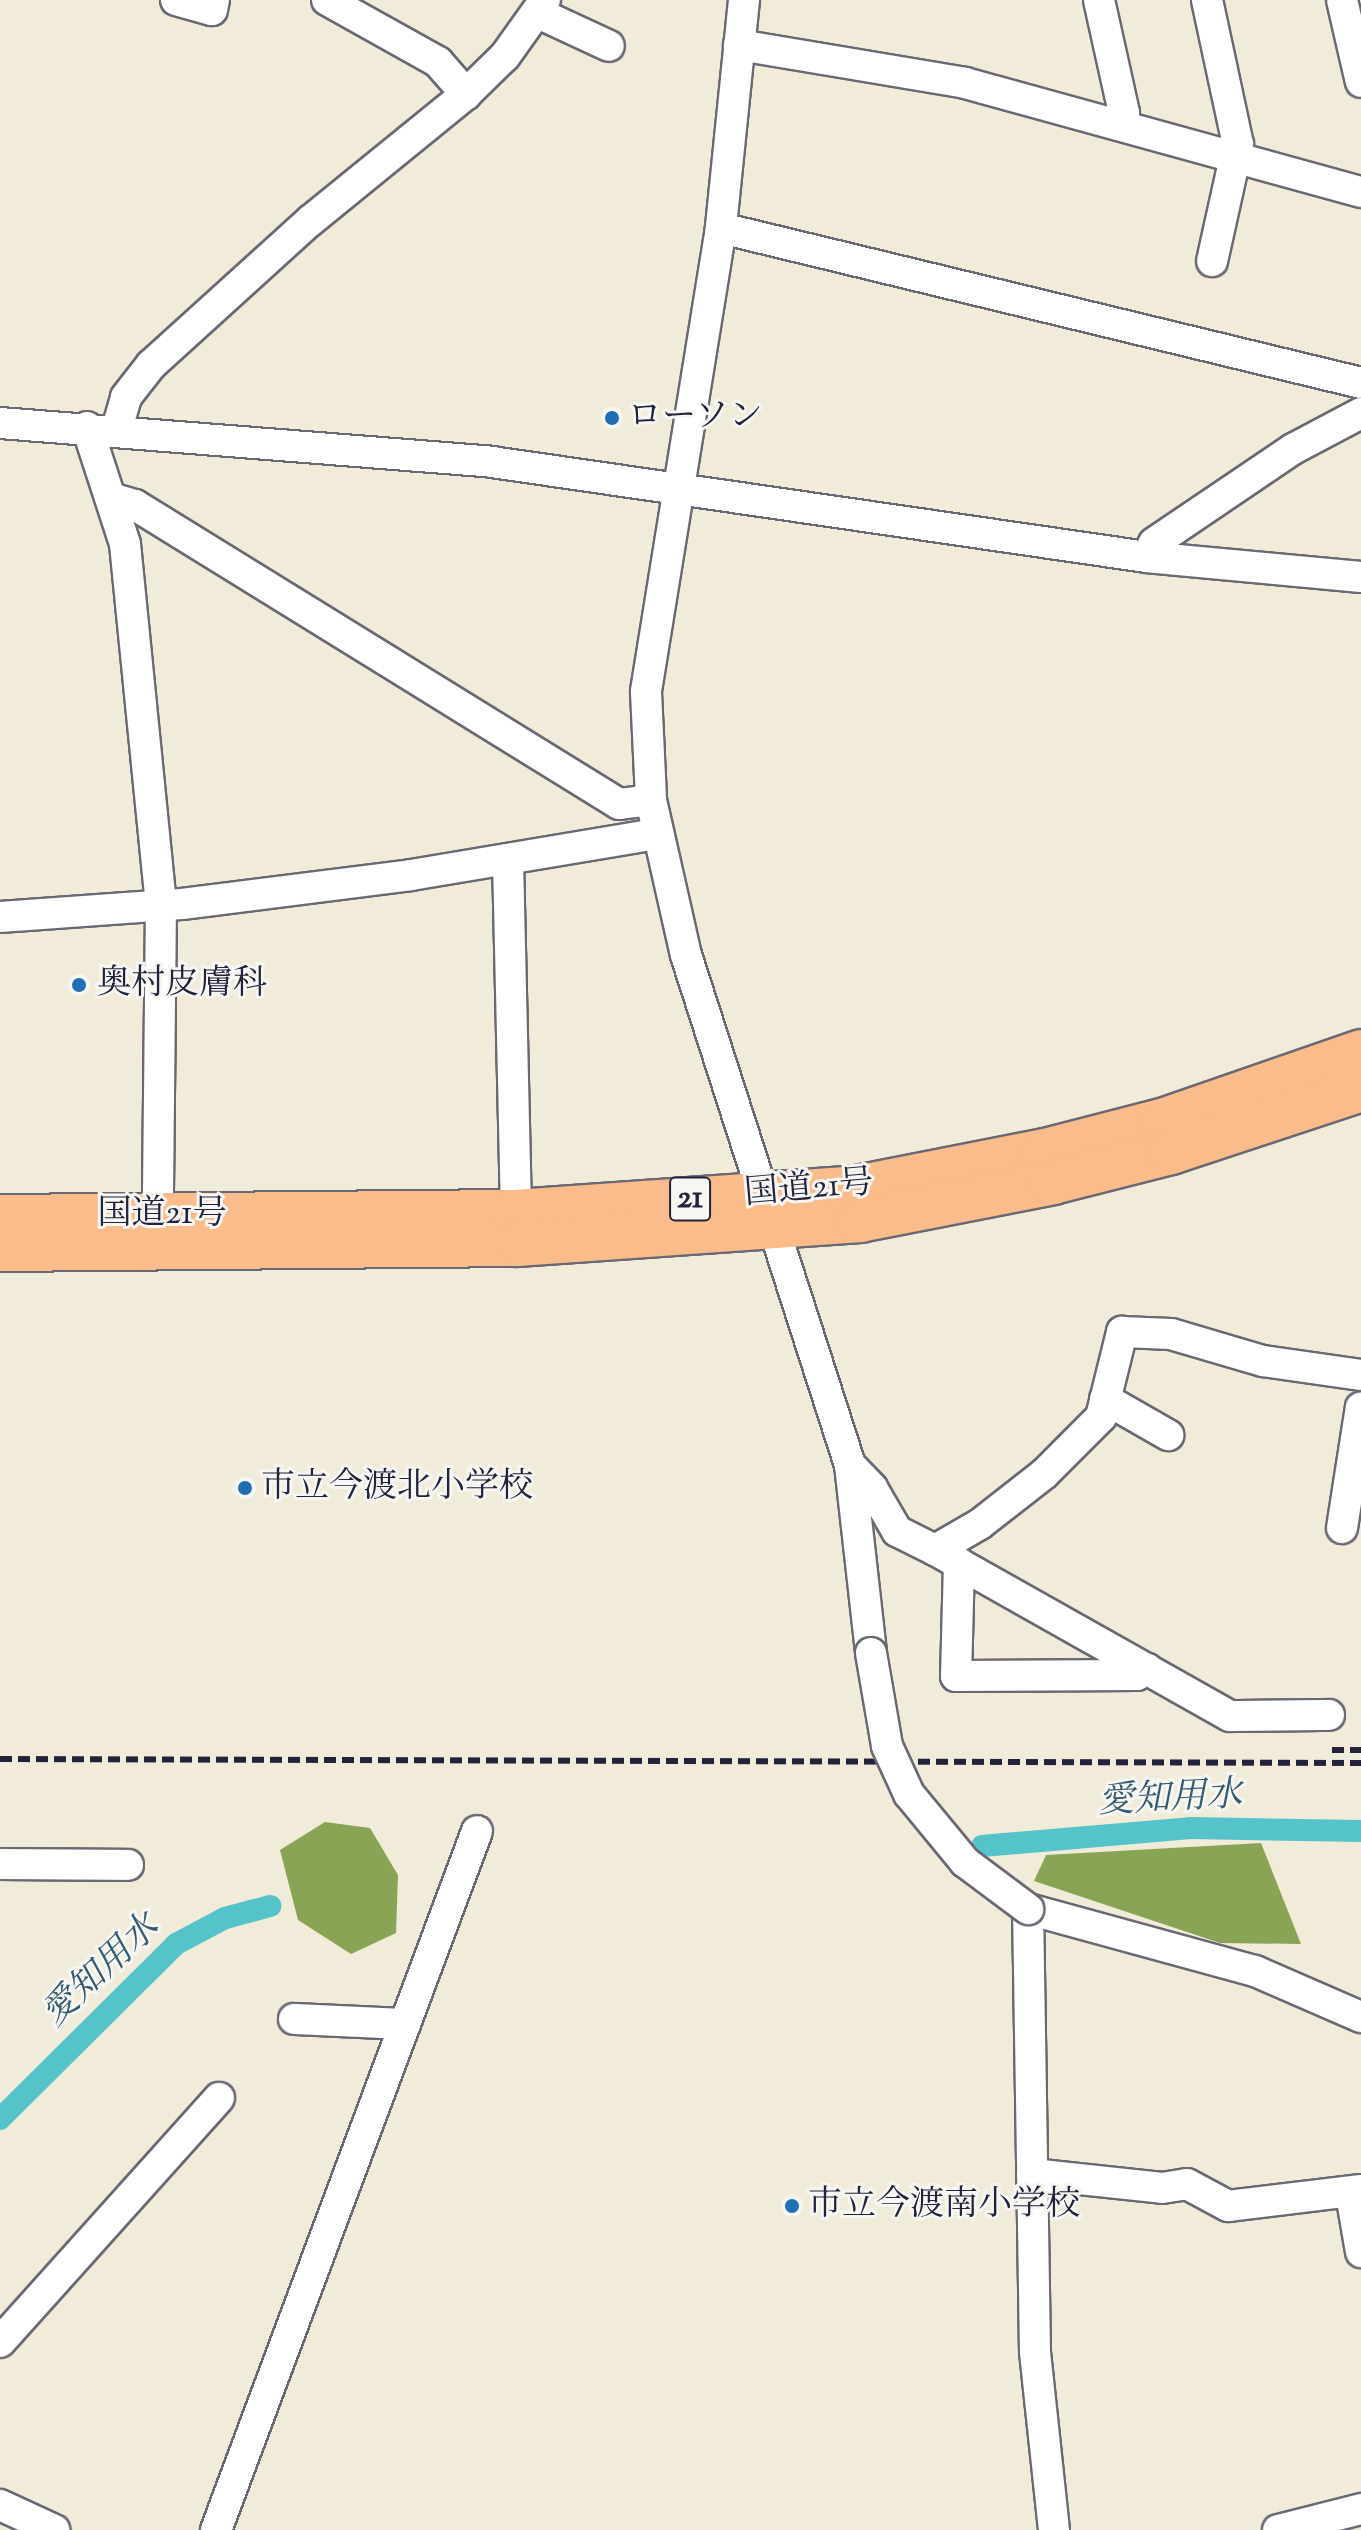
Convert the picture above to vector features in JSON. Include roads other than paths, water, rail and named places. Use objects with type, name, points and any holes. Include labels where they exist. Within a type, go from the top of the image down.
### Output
[{"type":"highway","name":"国道21号","points":[[0,1249],[518,1244],[765,1210],[856,1188],[1045,1151],[1162,1121],[1361,1052]]},
{"type":"highway","name":"国道21号","points":[[0,1217],[765,1210],[860,1220],[1053,1182],[1171,1152],[1361,1089]]},
{"type":"street","points":[[176,0],[212,10],[214,0]]},
{"type":"street","points":[[327,0],[438,62],[466,94]]},
{"type":"street","points":[[744,0],[721,228],[676,487],[646,692],[651,800],[656,834],[686,955],[713,1027],[765,1210],[850,1465],[871,1653],[887,1746],[909,1794],[965,1862],[1028,1909],[1255,1971],[1361,2017]]},
{"type":"street","points":[[1099,0],[1124,113],[1121,123]]},
{"type":"street","points":[[1207,0],[1238,144],[1212,261]]},
{"type":"street","points":[[1342,0],[1361,78]]},
{"type":"street","points":[[158,1215],[161,905],[125,544],[102,428],[151,365],[310,221],[466,94],[542,6],[609,46]]},
{"type":"street","points":[[739,45],[965,83],[1121,123],[1361,192]]},
{"type":"street","points":[[721,228],[1361,383]]},
{"type":"street","points":[[1146,557],[1154,543],[1280,457],[1361,413]]},
{"type":"street","points":[[0,423],[102,428],[492,462],[1146,557],[1361,577]]},
{"type":"street","points":[[114,499],[135,505],[619,804],[651,800]]},
{"type":"street","points":[[0,917],[161,905],[508,859],[656,834]]},
{"type":"street","points":[[508,859],[516,1212]]},
{"type":"street","points":[[1147,1669],[1137,1675],[956,1676],[947,1557],[980,1524],[1044,1474],[1101,1417],[1122,1332],[1171,1334],[1263,1361],[1361,1375]]},
{"type":"street","points":[[1105,1399],[1168,1435]]},
{"type":"street","points":[[1342,1528],[1361,1407]]},
{"type":"street","points":[[850,1465],[872,1488],[897,1531],[1230,1716],[1329,1715]]},
{"type":"street","points":[[216,2530],[477,1831]]},
{"type":"street","points":[[0,1864],[128,1865]]},
{"type":"street","points":[[1028,1909],[1035,2352],[1054,2530]]},
{"type":"street","points":[[294,2019],[405,2024]]},
{"type":"street","points":[[0,2342],[219,2098]]},
{"type":"street","points":[[1032,2174],[1162,2188],[1187,2184],[1228,2206],[1356,2192],[1361,2252]]},
{"type":"street","points":[[0,2505],[54,2530]]},
{"type":"street","points":[[1278,2530],[1361,2509]]},
{"type":"waterway","name":"愛知用水","points":[[982,1846],[1190,1828],[1361,1831]]},
{"type":"waterway","name":"愛知用水","points":[[0,2119],[176,1944],[225,1918],[270,1906]]},
{"type":"railway","points":[[1332,1750],[1361,1750]]},
{"type":"railway","points":[[0,1759],[1361,1763]]},
{"type":"place","name":"ローソン","points":[[612,418]]},
{"type":"place","name":"奥村皮膚科","points":[[79,985]]},
{"type":"place","name":"市立今渡北小学校","points":[[245,1488]]},
{"type":"place","name":"市立今渡南小学校","points":[[792,2206]]}]
